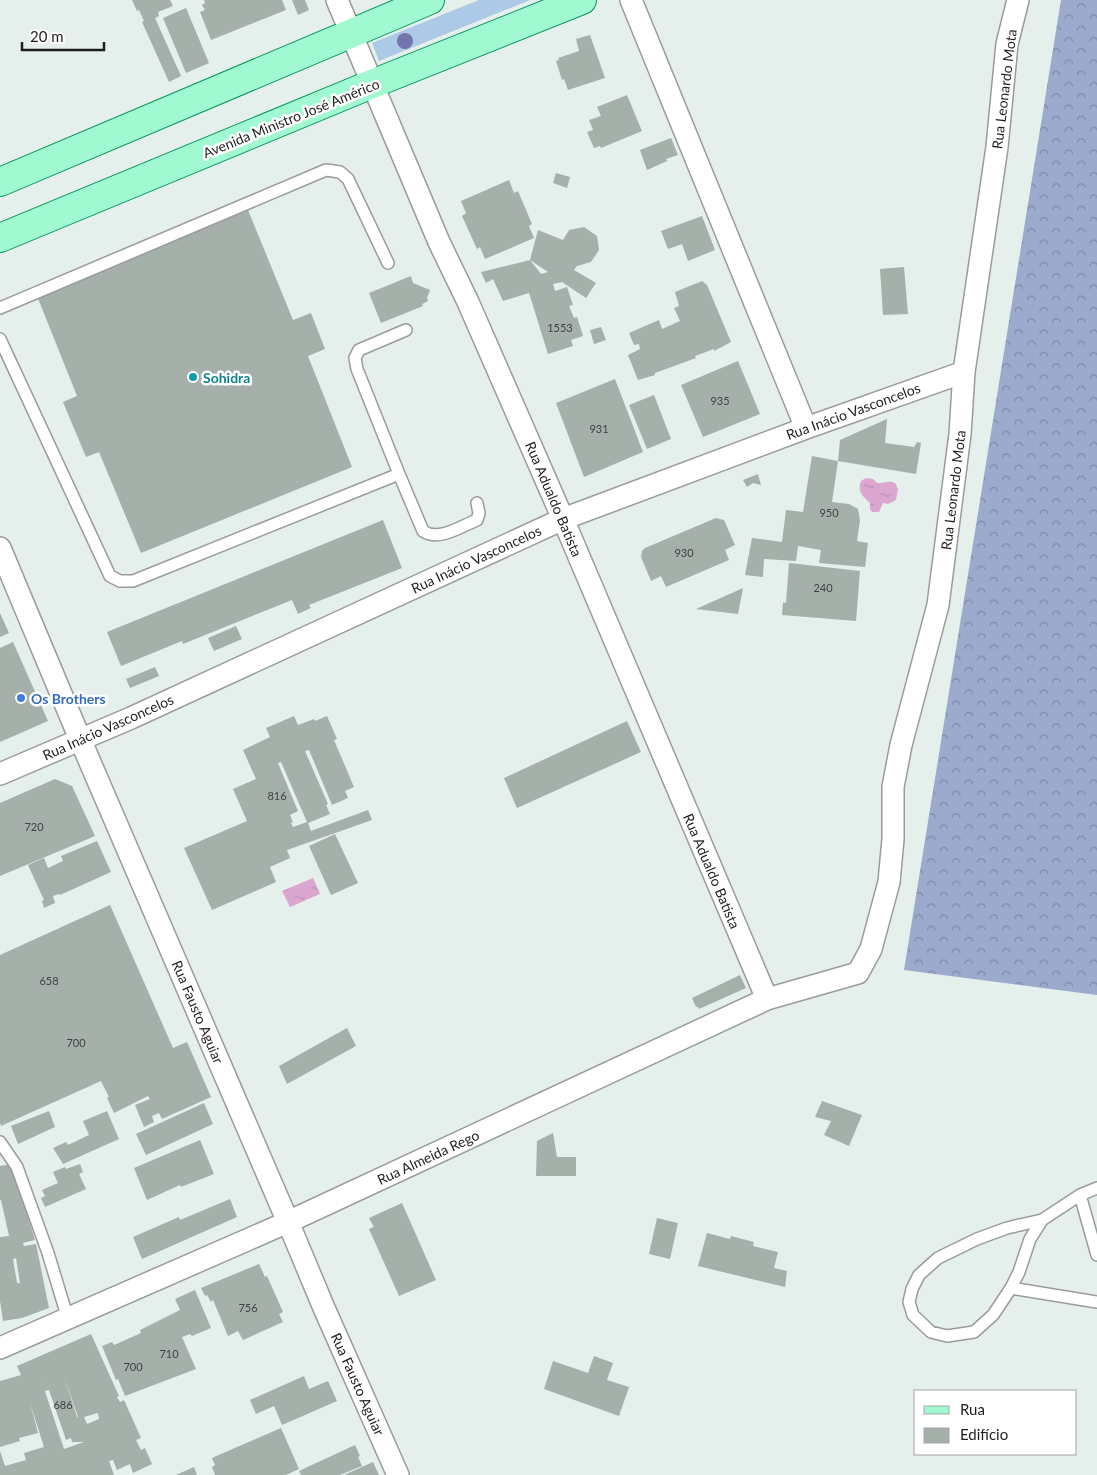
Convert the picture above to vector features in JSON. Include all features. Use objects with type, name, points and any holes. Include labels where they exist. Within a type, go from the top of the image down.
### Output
[{"type":"main road","points":[[0,182],[430,0]]},
{"type":"main road","name":"Avenida Ministro José Américo","points":[[0,238],[372,84],[582,0]]},
{"type":"street","name":"Rua Adualdo Batista","points":[[337,0],[439,242],[468,302],[767,999]]},
{"type":"street","points":[[631,0],[806,428]]},
{"type":"street","name":"Rua Leonardo Mota","points":[[858,973],[871,949],[889,882],[893,787],[901,744],[938,605],[959,444],[964,372],[997,147],[1007,44],[1018,0]]},
{"type":"street","name":"Rua Inácio Vasconcelos","points":[[0,774],[131,718],[562,519],[806,428],[964,372]]},
{"type":"street","name":"Rua Fausto Aguiar","points":[[0,548],[324,1308],[398,1475]]},
{"type":"street","name":"Rua Almeida Rego","points":[[0,1348],[288,1222],[767,999],[858,973]]},
{"type":"lane","points":[[0,308],[326,170],[340,172],[348,179],[388,263]]},
{"type":"lane","points":[[406,330],[359,350],[355,358],[357,369],[399,474],[423,531],[429,535],[438,535],[476,520],[479,513],[476,503]]},
{"type":"lane","points":[[0,339],[110,576],[120,581],[133,580],[399,474]]},
{"type":"lane","points":[[0,1142],[18,1167],[48,1253],[68,1319]]},
{"type":"lane","points":[[1042,1220],[1030,1239],[1019,1272],[1011,1288],[993,1315],[974,1332],[947,1336],[931,1332],[913,1315],[910,1302],[912,1289],[919,1275],[938,1258],[977,1239],[1007,1228],[1042,1220],[1080,1195],[1097,1188]]},
{"type":"lane","points":[[1080,1195],[1097,1255]]},
{"type":"lane","points":[[1011,1288],[1097,1302]]},
{"type":"shaded area","points":[[479,0],[530,0],[379,61],[372,43]]},
{"type":"green space","points":[[1061,0],[1097,0],[1097,995],[904,970]]},
{"type":"water","points":[[866,478],[873,479],[877,483],[895,483],[898,489],[896,500],[888,504],[883,503],[879,512],[872,512],[870,503],[861,494],[861,481]]},
{"type":"water","points":[[313,878],[320,894],[290,907],[282,891]]},
{"type":"building","points":[[132,0],[170,0],[173,6],[158,12],[159,16],[155,18],[181,76],[169,82],[142,22],[144,21]]},
{"type":"building","points":[[204,0],[282,0],[286,10],[211,40],[200,12],[205,10],[202,5],[205,3]]},
{"type":"building","points":[[292,0],[305,0],[309,10],[298,15]]},
{"type":"building","points":[[186,8],[209,63],[186,73],[163,18]]},
{"type":"building","points":[[590,35],[605,78],[568,90],[564,79],[562,80],[556,61],[559,60],[558,58],[579,51],[576,39]]},
{"type":"building","points":[[627,95],[642,131],[601,148],[600,146],[594,148],[587,132],[593,130],[589,120],[601,116],[597,107]]},
{"type":"building","points":[[671,138],[678,155],[666,159],[667,161],[647,170],[640,150]]},
{"type":"building","points":[[556,173],[570,177],[567,188],[553,183]]},
{"type":"building","points":[[509,180],[514,193],[518,191],[532,224],[529,226],[534,238],[485,259],[480,247],[477,249],[462,216],[466,213],[461,201]]},
{"type":"building","name":"Sohidra","points":[[248,210],[293,320],[311,313],[325,349],[308,356],[352,467],[141,553],[99,452],[86,457],[63,402],[77,396],[37,296]]},
{"type":"building","points":[[702,216],[715,250],[688,261],[682,244],[668,249],[661,231]]},
{"type":"building","points":[[584,227],[597,236],[599,250],[591,262],[577,266],[574,270],[596,283],[586,298],[562,282],[553,284],[555,291],[567,287],[573,305],[569,306],[574,318],[577,317],[583,336],[571,340],[573,346],[548,354],[529,293],[503,301],[493,279],[486,283],[481,272],[530,260],[538,230],[563,240],[569,230]],"holes":[[[530,260],[548,272],[541,274]]]},
{"type":"building","points":[[904,267],[908,314],[883,315],[880,269]]},
{"type":"building","points":[[411,276],[413,283],[430,290],[427,298],[428,301],[422,304],[423,306],[381,323],[369,293]]},
{"type":"building","points":[[702,281],[707,285],[731,342],[714,351],[714,349],[695,356],[696,358],[638,380],[628,355],[640,349],[639,344],[634,345],[629,333],[659,320],[662,329],[680,321],[674,308],[679,306],[675,292]]},
{"type":"building","points":[[601,327],[606,340],[594,344],[590,330]]},
{"type":"building","points":[[738,361],[760,414],[703,437],[681,385]]},
{"type":"building","points":[[615,379],[643,452],[584,477],[556,403]]},
{"type":"building","points":[[654,395],[671,439],[647,449],[629,405]]},
{"type":"building","points":[[887,419],[885,443],[914,447],[917,442],[921,443],[916,474],[838,461],[840,440]]},
{"type":"building","points":[[812,456],[838,461],[832,502],[849,504],[858,509],[860,520],[857,541],[868,543],[865,567],[819,563],[821,550],[798,546],[796,561],[764,559],[763,577],[745,575],[752,538],[782,542],[786,510],[803,512]]},
{"type":"building","points":[[758,474],[761,485],[753,483],[747,487],[743,480]]},
{"type":"building","points":[[716,518],[724,520],[735,545],[725,550],[729,560],[666,587],[661,576],[651,581],[641,557],[642,551],[645,548]]},
{"type":"building","points":[[383,520],[402,568],[309,605],[311,608],[298,614],[292,600],[183,644],[182,641],[121,666],[107,632]]},
{"type":"building","points":[[789,563],[860,571],[856,621],[782,615],[783,602],[786,603]]},
{"type":"building","points":[[743,588],[738,614],[696,609]]},
{"type":"building","points":[[0,613],[9,633],[0,637]]},
{"type":"building","points":[[236,626],[242,639],[214,651],[208,638]]},
{"type":"building","points":[[13,642],[48,721],[0,742],[0,648]]},
{"type":"building","points":[[155,667],[159,676],[130,688],[126,679]]},
{"type":"building","points":[[294,716],[298,725],[327,716],[337,739],[334,740],[354,787],[345,791],[348,798],[332,805],[309,750],[305,751],[328,804],[326,805],[330,814],[308,823],[311,831],[368,810],[372,820],[287,850],[290,858],[270,867],[276,882],[212,910],[184,848],[247,821],[233,789],[256,779],[243,750],[270,737],[266,728]],"holes":[[[281,762],[307,822],[293,827],[291,823],[293,822],[290,815],[298,811],[278,763]]]},
{"type":"building","points":[[627,721],[641,752],[517,808],[504,778]]},
{"type":"building","points":[[55,779],[72,786],[95,836],[0,876],[0,803]]},
{"type":"building","points":[[335,834],[358,883],[331,895],[309,846]]},
{"type":"building","points":[[97,841],[111,872],[60,895],[53,896],[55,903],[44,908],[42,901],[44,900],[28,865],[44,858],[48,868],[63,861],[61,856]]},
{"type":"building","points":[[110,905],[173,1048],[187,1042],[211,1097],[162,1119],[159,1113],[152,1116],[154,1122],[144,1127],[135,1105],[150,1099],[148,1096],[114,1113],[101,1081],[1,1126],[0,955]]},
{"type":"building","points":[[740,975],[746,988],[699,1009],[696,1007],[692,998]]},
{"type":"building","points":[[347,1028],[356,1046],[287,1084],[279,1066]]},
{"type":"building","points":[[822,1101],[862,1115],[849,1146],[824,1135],[831,1121],[815,1117]]},
{"type":"building","points":[[204,1103],[213,1124],[146,1155],[136,1134]]},
{"type":"building","points":[[49,1111],[55,1127],[18,1144],[11,1126]]},
{"type":"building","points":[[107,1111],[119,1139],[63,1164],[53,1148],[66,1142],[68,1145],[89,1135],[83,1121]]},
{"type":"building","points":[[553,1133],[557,1157],[576,1157],[576,1176],[536,1176],[537,1141]]},
{"type":"building","points":[[200,1140],[214,1174],[181,1187],[180,1185],[147,1200],[134,1168]]},
{"type":"building","points":[[12,1164],[35,1240],[23,1243],[24,1246],[36,1244],[49,1308],[22,1318],[3,1321],[0,1301],[0,1237],[9,1236],[0,1200],[0,1166]],"holes":[[[16,1258],[20,1283],[17,1283],[13,1259]]]},
{"type":"building","points":[[80,1164],[83,1172],[79,1174],[86,1189],[45,1207],[41,1198],[45,1196],[42,1190],[58,1183],[53,1172]]},
{"type":"building","points":[[230,1199],[237,1217],[142,1259],[133,1237],[179,1217],[180,1220]]},
{"type":"building","points":[[402,1203],[436,1280],[399,1296],[369,1229],[374,1227],[369,1218]]},
{"type":"building","points":[[657,1218],[678,1223],[670,1259],[649,1254]]},
{"type":"building","points":[[707,1233],[730,1239],[731,1236],[754,1242],[753,1246],[778,1252],[774,1268],[787,1271],[785,1287],[698,1266]]},
{"type":"building","points":[[259,1264],[265,1277],[267,1276],[283,1312],[279,1314],[283,1322],[243,1340],[238,1331],[228,1336],[213,1300],[211,1302],[201,1288]]},
{"type":"building","points":[[195,1290],[211,1328],[192,1336],[190,1334],[182,1337],[196,1369],[125,1396],[102,1346],[112,1342],[114,1345],[141,1333],[140,1330],[180,1310],[175,1299]]},
{"type":"building","points":[[91,1334],[119,1396],[117,1397],[120,1402],[124,1400],[141,1438],[136,1440],[141,1450],[145,1448],[152,1464],[133,1473],[130,1464],[117,1470],[113,1460],[109,1461],[114,1475],[0,1475],[0,1451],[5,1466],[26,1460],[24,1453],[44,1447],[30,1403],[38,1433],[19,1438],[20,1441],[0,1447],[0,1381],[21,1375],[17,1366]],"holes":[[[39,1373],[45,1391],[49,1390],[66,1440],[71,1438],[72,1442],[84,1442],[64,1449]],[[64,1377],[78,1417],[77,1417]],[[98,1413],[99,1419],[87,1424],[84,1417]]]},
{"type":"building","points":[[594,1356],[613,1363],[607,1380],[629,1387],[619,1416],[544,1389],[553,1361],[588,1373]]},
{"type":"building","points":[[304,1376],[309,1389],[328,1381],[337,1401],[282,1425],[274,1406],[256,1414],[250,1400]]},
{"type":"building","points":[[281,1428],[299,1469],[286,1475],[215,1475],[212,1467],[215,1465],[212,1458]]},
{"type":"building","points":[[355,1445],[362,1466],[340,1475],[301,1475],[299,1471]]},
{"type":"building","points":[[373,1462],[379,1475],[344,1475]]},
{"type":"building","points":[[194,1467],[197,1475],[176,1475]]},
{"type":"place","name":"Sohidra","points":[[193,377]]},
{"type":"place","name":"Os Brothers","points":[[21,698]]}]
